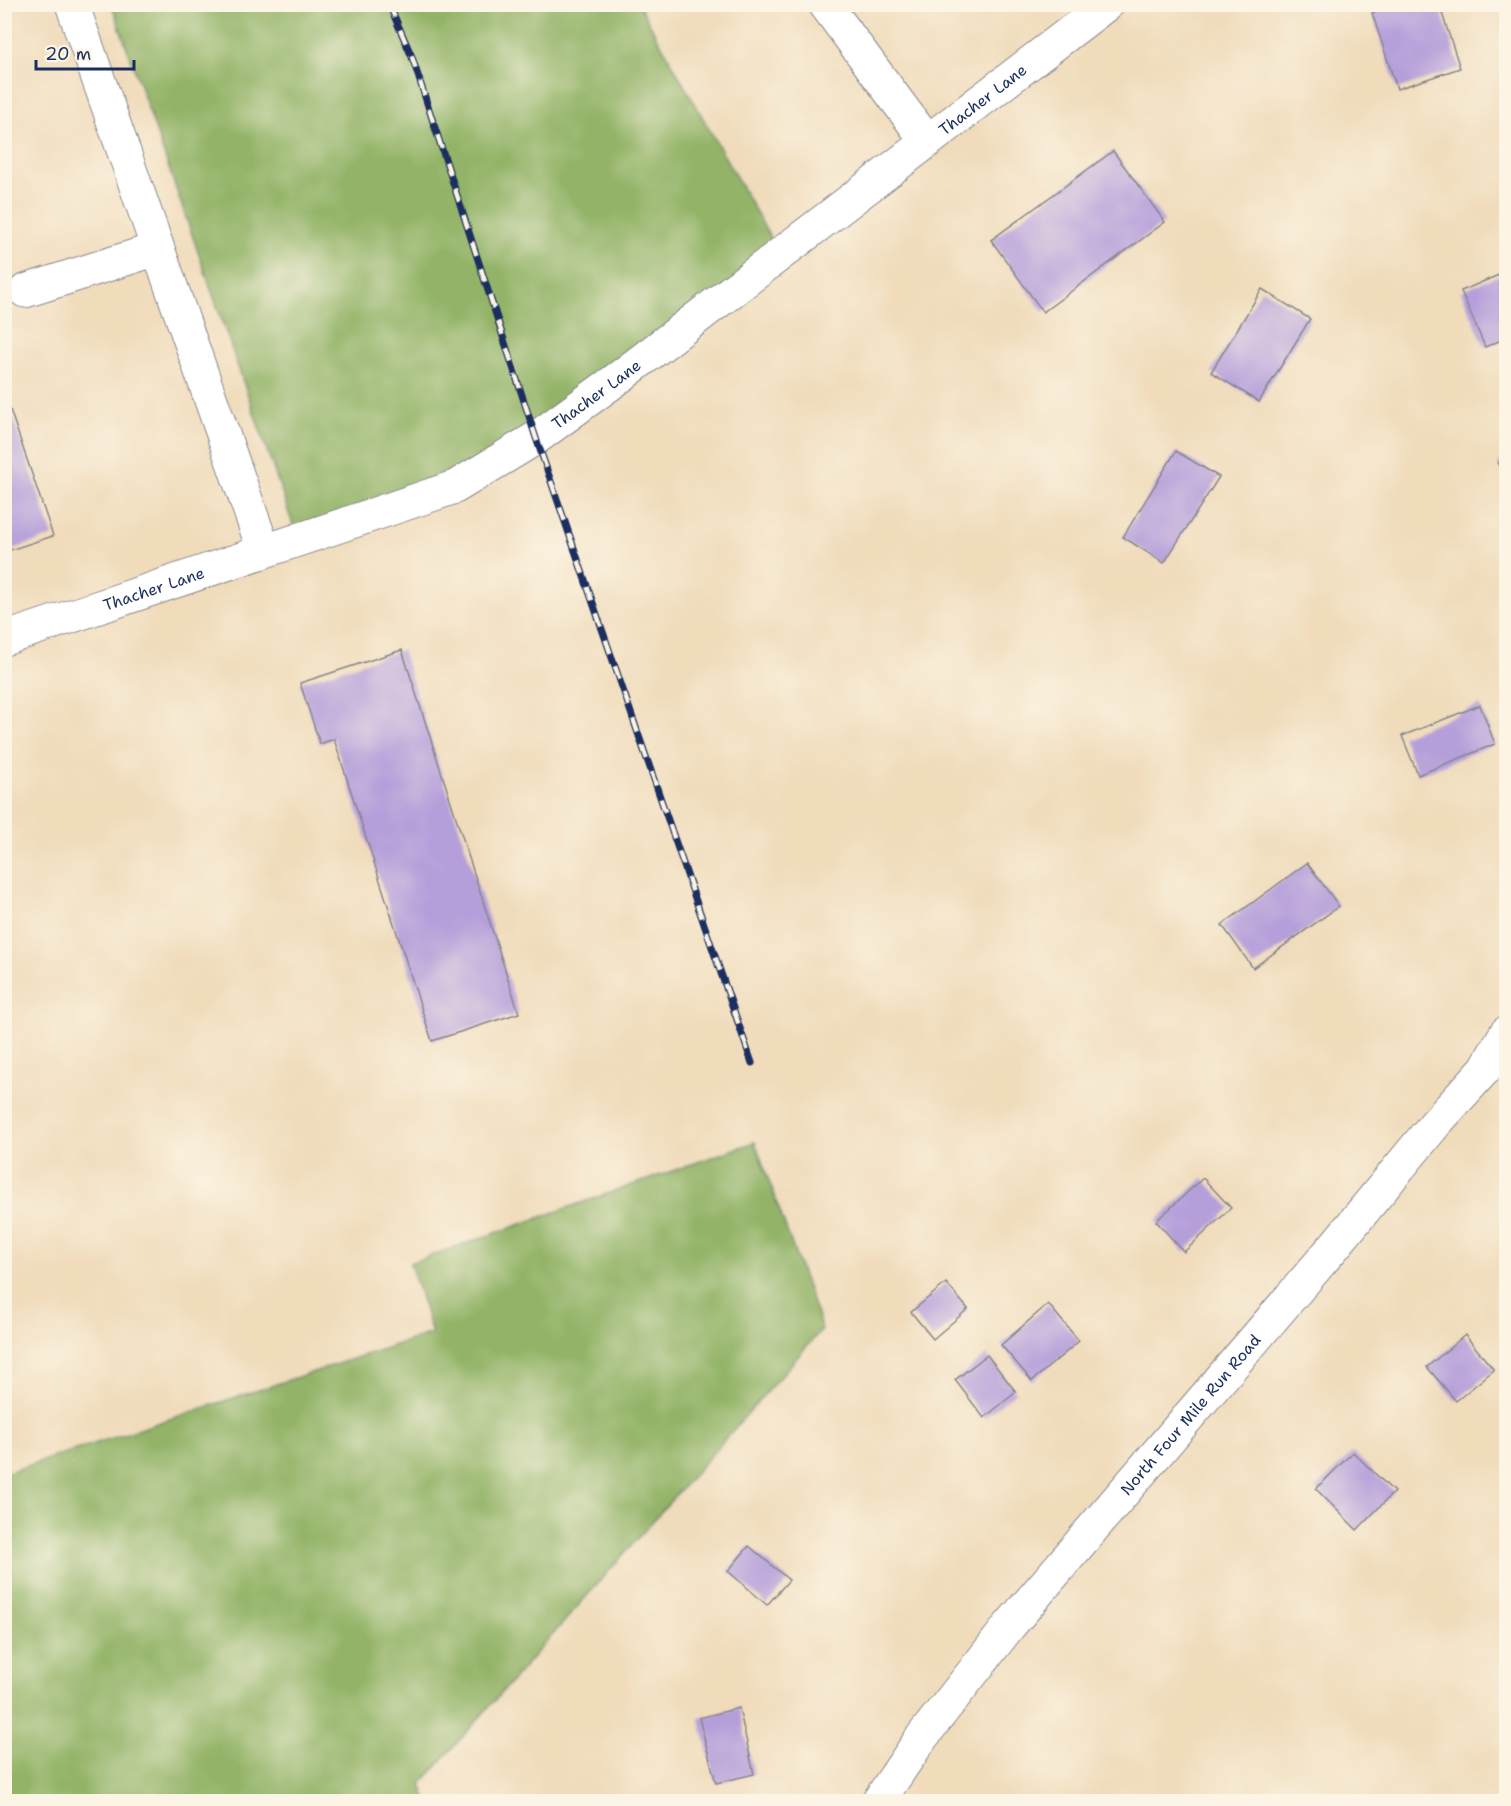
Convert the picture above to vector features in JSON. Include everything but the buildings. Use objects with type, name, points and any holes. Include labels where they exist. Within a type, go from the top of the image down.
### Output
[{"type":"street","points":[[72,4],[264,550]]},
{"type":"street","points":[[825,4],[926,140]]},
{"type":"street","name":"Thacher Lane","points":[[4,639],[455,487],[536,438],[621,376],[926,140],[1107,4]]},
{"type":"street","points":[[25,291],[158,249]]},
{"type":"street","name":"North Four Mile Run Road","points":[[878,1802],[922,1737],[1010,1626],[1337,1243],[1435,1124],[1496,1066],[1506,1033]]},
{"type":"green space","points":[[112,5],[639,5],[779,253],[536,438],[298,539]]},
{"type":"green space","points":[[755,1142],[822,1329],[421,1784],[427,1801],[5,1801],[5,1473],[432,1333],[410,1263]]},
{"type":"railway","points":[[389,4],[412,57],[536,438],[752,1063]]}]
